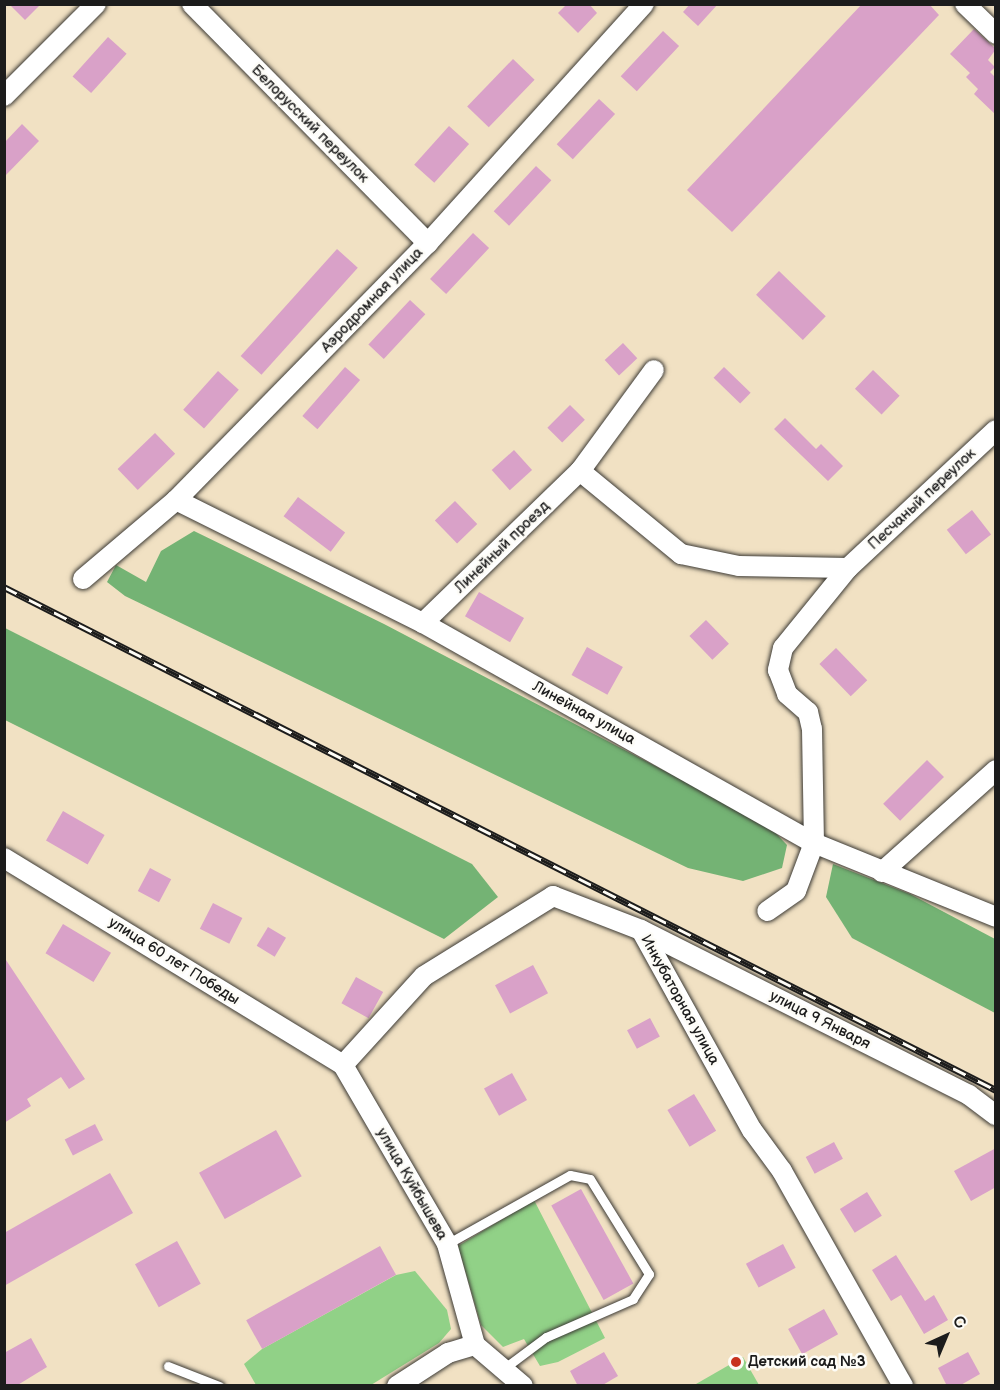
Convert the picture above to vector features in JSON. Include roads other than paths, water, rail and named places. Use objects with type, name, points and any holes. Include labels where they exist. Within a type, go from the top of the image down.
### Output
[{"type":"street","points":[[4,96],[96,4]]},
{"type":"street","name":"Белорусский переулок","points":[[192,4],[428,243]]},
{"type":"street","name":"Аэродромная улица","points":[[82,579],[176,501],[428,243],[644,4]]},
{"type":"street","points":[[965,4],[996,34]]},
{"type":"street","name":"Линейный проезд","points":[[423,623],[580,471],[654,370]]},
{"type":"street","name":"Песчаный переулок","points":[[849,568],[996,430]]},
{"type":"street","points":[[580,471],[681,554],[739,566],[849,568]]},
{"type":"street","name":"Линейная улица","points":[[176,501],[423,623],[814,843],[996,917]]},
{"type":"street","points":[[767,911],[796,891],[814,843],[812,729],[808,712],[787,694],[778,670],[783,648],[849,568]]},
{"type":"street","points":[[882,872],[996,770]]},
{"type":"street","name":"улица 60 лет Победы","points":[[4,858],[343,1065]]},
{"type":"street","name":"Инкубаторная улица","points":[[343,1065],[424,976],[553,896],[641,930],[752,1131],[782,1171],[903,1386]]},
{"type":"street","name":"улица 9 Января","points":[[641,930],[969,1095],[996,1115]]},
{"type":"street","name":"улица Куйбышева","points":[[343,1065],[447,1244],[475,1345]]},
{"type":"street","points":[[398,1386],[448,1353],[475,1345],[523,1386]]},
{"type":"lane","points":[[447,1244],[570,1175],[590,1179],[649,1274],[633,1299],[546,1337],[503,1369]]},
{"type":"lane","points":[[168,1366],[219,1386]]},
{"type":"railway","points":[[4,587],[996,1090]]},
{"type":"place","name":"Детский сад №3","points":[[736,1362]]}]
